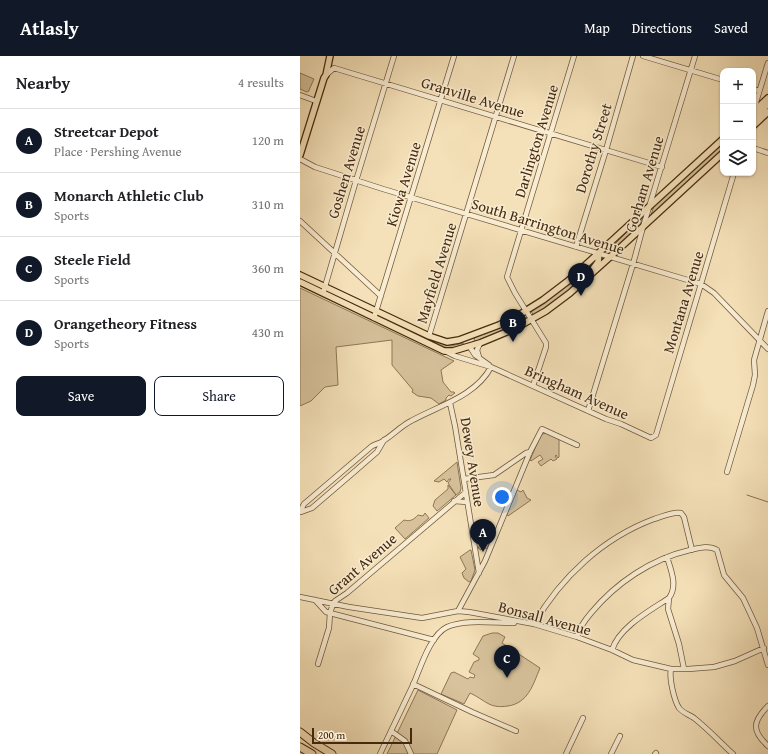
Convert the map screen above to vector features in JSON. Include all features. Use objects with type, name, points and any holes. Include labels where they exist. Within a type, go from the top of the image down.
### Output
[{"type":"highway","points":[[300,732],[332,754]]},
{"type":"highway","points":[[300,736],[314,742]]},
{"type":"highway","points":[[300,747],[312,754]]},
{"type":"highway","points":[[300,751],[305,754]]},
{"type":"main road","points":[[300,155],[301,145],[326,75],[330,56]]},
{"type":"main road","points":[[756,109],[768,98]]},
{"type":"main road","points":[[756,117],[768,104]]},
{"type":"main road","points":[[756,123],[768,112]]},
{"type":"main road","points":[[300,275],[429,336],[447,342],[459,340],[499,325],[526,311],[555,292],[599,254],[722,140]]},
{"type":"main road","points":[[715,160],[720,153]]},
{"type":"main road","points":[[300,283],[307,288],[315,289],[444,351],[453,351],[470,347],[501,335],[532,320],[559,301],[610,258],[720,156]]},
{"type":"main road","points":[[610,258],[611,247],[635,220]]},
{"type":"main road","points":[[578,286],[585,276],[597,264],[599,254]]},
{"type":"main road","points":[[474,335],[472,338],[473,342],[480,343]]},
{"type":"main road","points":[[459,340],[466,342],[470,347]]},
{"type":"street","name":"Goshen Avenue","points":[[324,286],[394,56]]},
{"type":"street","name":"Kiowa Avenue","points":[[374,318],[454,56]]},
{"type":"street","name":"Mayfield Avenue","points":[[429,336],[514,56]]},
{"type":"street","name":"Darlington Avenue","points":[[533,386],[546,343],[510,285],[507,277],[574,56]]},
{"type":"street","name":"Dorothy Street","points":[[576,246],[633,56]]},
{"type":"street","points":[[643,56],[720,79]]},
{"type":"street","name":"Gorham Avenue","points":[[588,411],[695,56]]},
{"type":"street","points":[[756,104],[768,63]]},
{"type":"street","name":"Granville Avenue","points":[[326,75],[334,68],[662,167]]},
{"type":"street","points":[[756,90],[760,91]]},
{"type":"street","points":[[300,95],[316,101]]},
{"type":"street","points":[[756,149],[768,153]]},
{"type":"street","name":"South Barrington Avenue","points":[[300,159],[315,167],[356,180],[576,246],[610,258],[701,284],[714,293],[768,349]]},
{"type":"street","name":"Montana Avenue","points":[[654,437],[656,435],[733,176]]},
{"type":"street","points":[[300,221],[381,296]]},
{"type":"street","points":[[324,286],[324,291],[327,295]]},
{"type":"street","points":[[727,472],[753,385],[755,375],[754,360],[768,311]]},
{"type":"street","points":[[479,357],[477,350],[480,343]]},
{"type":"street","name":"Bringham Avenue","points":[[470,347],[473,353],[490,367]]},
{"type":"street","name":"Bringham Avenue","points":[[444,351],[454,356],[490,367],[651,438],[654,437]]},
{"type":"street","points":[[300,512],[304,504],[372,446],[384,440],[410,421],[450,403],[481,380],[490,367]]},
{"type":"street","name":"Dewey Avenue","points":[[450,403],[456,426],[479,573]]},
{"type":"street","points":[[458,611],[479,573],[530,452],[542,429],[577,445]]},
{"type":"street","points":[[300,512],[312,508],[345,480],[377,452],[384,440]]},
{"type":"street","points":[[464,479],[494,475],[526,452],[530,452]]},
{"type":"street","points":[[340,473],[345,480]]},
{"type":"street","name":"Grant Avenue","points":[[318,664],[329,628],[330,613],[335,601],[466,492]]},
{"type":"street","points":[[454,501],[467,502]]},
{"type":"street","points":[[534,624],[555,592],[583,564],[609,543],[639,526],[674,513],[681,513],[684,517],[692,550]]},
{"type":"street","points":[[577,637],[579,630],[588,617],[609,593],[638,572],[667,557],[708,547],[717,550],[724,575],[743,598],[757,628],[768,665]]},
{"type":"street","points":[[612,650],[625,630],[640,617],[669,598],[673,593],[674,586],[667,557]]},
{"type":"street","name":"Bonsall Avenue","points":[[300,597],[333,604],[422,618],[458,611],[495,616],[534,624],[577,637],[612,650],[633,660],[671,669],[704,668],[725,664],[764,648]]},
{"type":"street","points":[[669,598],[668,609],[679,644],[684,669]]},
{"type":"street","name":"Bonsall Avenue","points":[[315,600],[322,609],[330,613],[434,640]]},
{"type":"street","points":[[656,606],[668,609]]},
{"type":"street","points":[[380,754],[424,657],[434,640],[444,629],[455,624],[520,622]]},
{"type":"street","points":[[671,669],[670,675],[674,692],[682,712],[700,723],[733,754]]},
{"type":"street","points":[[413,684],[516,731]]},
{"type":"street","points":[[768,706],[759,716],[756,727],[758,736],[768,746]]},
{"type":"street","points":[[566,754],[583,718]]},
{"type":"street","points":[[391,731],[405,741],[411,754]]},
{"type":"street","points":[[611,754],[620,736]]},
{"type":"shaded area","points":[[300,73],[314,79],[309,91],[307,92],[300,89]]},
{"type":"shaded area","points":[[720,146],[720,152],[717,156],[651,215],[654,206]]},
{"type":"shaded area","points":[[643,216],[640,226],[611,252],[613,246]]},
{"type":"shaded area","points":[[596,259],[595,265],[576,285],[534,316],[531,311],[557,293]]},
{"type":"shaded area","points":[[300,288],[454,361],[441,370],[443,382],[451,392],[455,393],[451,396],[449,395],[446,400],[439,404],[431,398],[418,396],[412,392],[413,390],[392,365],[392,340],[336,347],[338,385],[325,387],[311,401],[300,406]]},
{"type":"shaded area","points":[[524,315],[527,320],[495,335],[475,342],[475,337]]},
{"type":"shaded area","points":[[383,316],[445,345],[451,346],[463,343],[464,346],[449,348],[445,347],[382,317]]},
{"type":"shaded area","points":[[547,433],[559,439],[559,457],[558,458],[556,455],[555,456],[557,459],[553,461],[551,459],[541,466],[538,462],[543,459],[540,455],[531,461],[530,460],[540,437],[542,434]]},
{"type":"shaded area","points":[[457,462],[461,488],[460,492],[456,495],[448,483],[451,479],[447,482],[444,479],[439,482],[434,481]]},
{"type":"shaded area","points":[[448,485],[456,495],[437,511],[433,506],[435,500],[448,489]]},
{"type":"shaded area","points":[[517,490],[521,492],[523,490],[527,498],[531,500],[508,516],[507,514]]},
{"type":"shaded area","points":[[425,513],[429,518],[405,539],[395,528],[404,520],[414,519],[418,515],[423,516]]},
{"type":"shaded area","points":[[483,527],[494,531],[487,549],[483,547],[481,550],[478,548],[481,543],[477,543],[475,528]]},
{"type":"shaded area","points":[[470,550],[475,570],[471,581],[469,582],[464,578],[462,573],[466,569],[460,557]]},
{"type":"shaded area","points":[[498,633],[505,637],[502,643],[540,668],[532,687],[525,697],[515,704],[500,707],[489,704],[470,693],[464,704],[441,694],[451,673],[454,672],[468,679],[470,677],[474,678],[475,675],[469,672],[474,662],[479,660],[479,658],[473,654],[483,636]]},
{"type":"shaded area","points":[[418,690],[457,710],[437,754],[387,754]]},
{"type":"waterway","points":[[747,495],[768,502]]},
{"type":"place","name":"Orangetheory Fitness","points":[[581,296]]},
{"type":"place","name":"Monarch Athletic Club","points":[[513,342]]},
{"type":"place","name":"Streetcar Depot","points":[[483,552]]},
{"type":"place","name":"Steele Field","points":[[507,678]]}]
